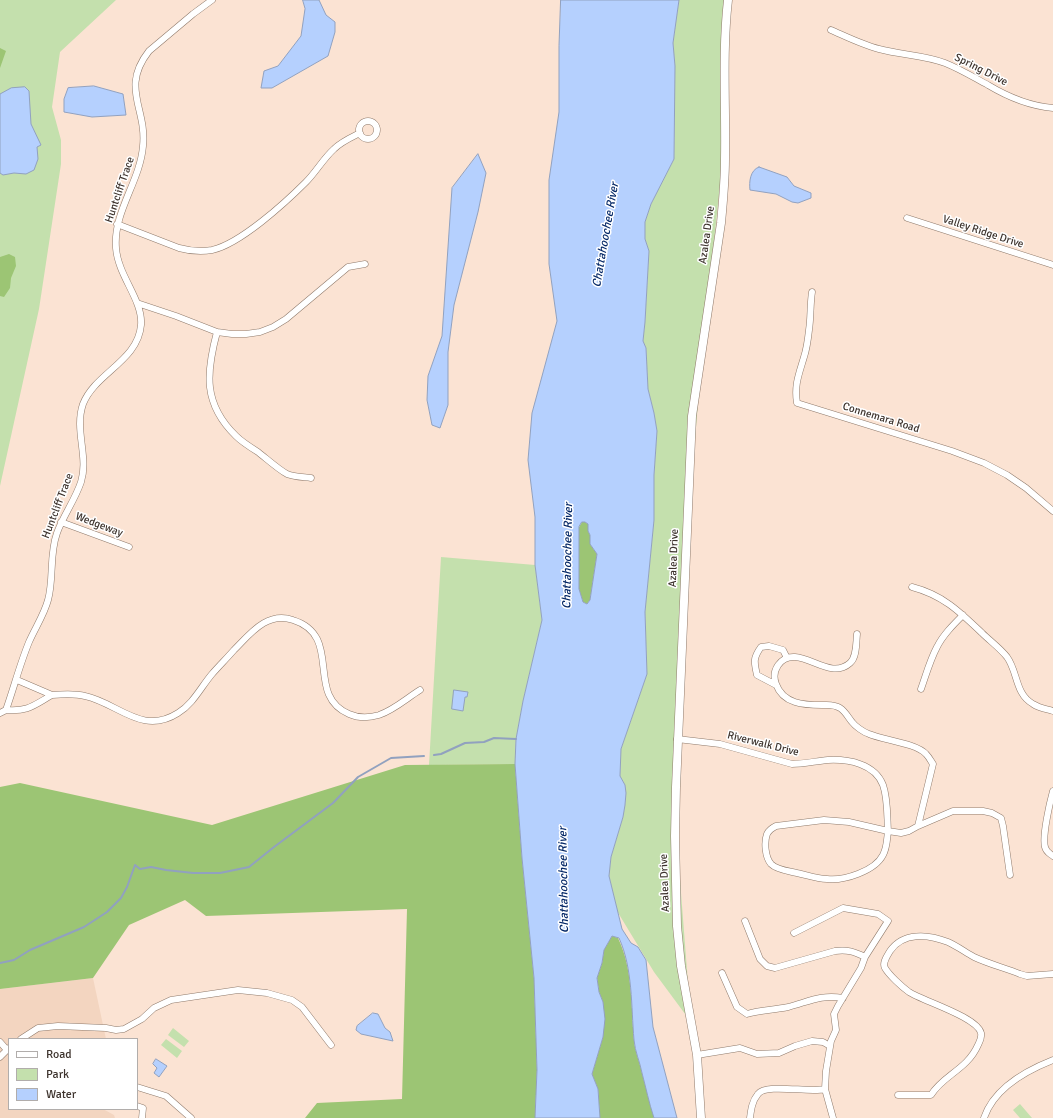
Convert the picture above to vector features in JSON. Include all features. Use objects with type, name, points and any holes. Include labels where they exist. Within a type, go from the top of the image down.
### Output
[{"type":"street","name":"Huntcliff Trace","points":[[6,710],[29,643],[48,600],[51,585],[52,550],[57,534],[81,481],[82,457],[79,425],[84,403],[95,385],[132,349],[138,338],[141,326],[137,303],[118,262],[116,249],[117,224],[138,171],[142,156],[143,131],[136,95],[135,76],[139,66],[149,51],[212,0]]},
{"type":"street","name":"Azalea Drive","points":[[701,1118],[697,1055],[681,966],[677,926],[675,836],[677,738],[692,416],[721,223],[724,191],[724,34],[728,0]]},
{"type":"street","name":"Spring Drive","points":[[832,30],[859,43],[879,49],[944,62],[1005,94],[1041,107],[1053,108]]},
{"type":"street","points":[[117,224],[189,251],[211,250],[222,247],[237,239],[286,201],[307,181],[333,150],[340,144],[360,133]]},
{"type":"street","name":"Valley Ridge Drive","points":[[907,218],[1053,265]]},
{"type":"street","points":[[137,303],[217,332],[232,334],[260,332],[273,327],[286,319],[348,267],[365,264]]},
{"type":"street","name":"Connemara Road","points":[[812,292],[810,306],[810,328],[804,356],[797,378],[797,403],[984,462],[1026,488],[1053,511]]},
{"type":"street","points":[[217,332],[210,356],[208,374],[214,404],[226,426],[237,437],[288,474],[311,478]]},
{"type":"street","name":"Wedgeway","points":[[62,522],[129,547]]},
{"type":"street","points":[[912,587],[937,596],[951,604],[1007,657],[1014,669],[1020,690],[1027,700],[1038,707],[1053,711]]},
{"type":"street","points":[[921,689],[930,661],[937,646],[947,632],[963,615]]},
{"type":"street","points":[[17,680],[52,694],[86,696],[130,717],[141,720],[154,721],[169,718],[179,713],[187,706],[212,674],[253,630],[267,621],[281,618],[292,619],[301,623],[310,629],[316,636],[322,650],[325,681],[329,697],[334,705],[345,712],[361,717],[378,715],[388,711],[420,690]]},
{"type":"street","points":[[857,634],[854,657],[850,663],[843,667],[830,668],[796,657],[787,658],[781,661],[775,670],[774,679],[782,694],[786,698],[796,703],[802,705],[831,705],[840,708],[852,723],[868,734],[902,743],[925,753],[933,764],[918,826]]},
{"type":"street","points":[[776,685],[757,675],[754,663],[756,654],[761,647],[769,646],[783,650],[787,658]]},
{"type":"street","points":[[0,713],[6,710],[25,710],[52,694]]},
{"type":"street","name":"Riverwalk Drive","points":[[677,738],[720,744],[792,764],[836,760],[849,761],[863,765],[875,773],[883,786],[888,831]]},
{"type":"street","points":[[1053,791],[1048,807],[1044,842],[1048,853],[1053,856]]},
{"type":"street","points":[[888,831],[887,846],[878,863],[870,869],[843,878],[828,880],[777,868],[771,864],[766,853],[767,834],[776,826],[808,821],[837,820],[900,833],[909,831],[953,811],[983,811],[992,813],[1001,818],[1010,875]]},
{"type":"street","points":[[794,933],[844,908],[878,914],[888,921],[865,957],[861,968],[834,1014],[836,1030],[830,1046],[825,1089],[833,1118]]},
{"type":"street","points":[[745,921],[760,959],[767,966],[775,968],[844,949],[853,951],[865,957]]},
{"type":"street","points":[[898,1095],[931,1095],[938,1086],[968,1062],[982,1038],[981,1032],[978,1028],[964,1017],[916,996],[907,991],[898,983],[885,968],[884,963],[887,955],[896,944],[915,936],[931,937],[947,941],[974,957],[1020,974],[1027,976],[1053,974]]},
{"type":"street","points":[[722,973],[737,1007],[747,1014],[787,1007],[820,997],[832,996],[843,998]]},
{"type":"street","points":[[23,1038],[38,1028],[58,1026],[124,1030],[142,1019],[154,1008],[171,1000],[238,990],[267,994],[292,1000],[302,1007],[331,1045]]},
{"type":"street","points":[[697,1055],[740,1048],[757,1054],[779,1053],[812,1041],[823,1042],[830,1046]]},
{"type":"street","points":[[0,1042],[8,1049],[0,1057]]},
{"type":"street","points":[[984,1118],[991,1102],[1004,1088],[1030,1070],[1053,1060]]},
{"type":"street","points":[[138,1087],[166,1096],[191,1118]]},
{"type":"street","points":[[750,1118],[752,1105],[758,1094],[764,1089],[817,1091],[825,1089]]},
{"type":"street","points":[[138,1106],[143,1108],[142,1118]]},
{"type":"shaded area","points":[[93,978],[106,1038],[8,1038],[8,1110],[105,1110],[114,1115],[115,1118],[0,1118],[0,989]]},
{"type":"green space","points":[[0,0],[116,0],[60,52],[52,107],[61,140],[61,164],[39,309],[0,486]]},
{"type":"green space","points":[[679,0],[727,0],[722,167],[703,343],[691,488],[685,624],[678,854],[691,1022],[654,972],[617,911],[609,876],[611,857],[625,805],[625,785],[620,776],[621,749],[647,674],[645,612],[654,520],[654,475],[657,431],[648,389],[646,348],[643,341],[649,251],[645,239],[645,222],[651,204],[674,159],[675,66],[673,43]]},
{"type":"green space","points":[[0,48],[6,51],[0,68]]},
{"type":"green space","points":[[9,254],[15,257],[16,266],[11,278],[10,288],[4,297],[0,296],[0,257]]},
{"type":"green space","points":[[582,522],[588,524],[590,544],[597,554],[590,600],[587,604],[583,602],[579,589],[579,527]]},
{"type":"green space","points":[[441,557],[535,565],[542,620],[523,701],[516,739],[515,764],[429,765]]},
{"type":"green space","points":[[515,764],[522,858],[534,978],[537,1070],[535,1118],[305,1118],[317,1103],[402,1099],[407,909],[206,916],[185,900],[129,925],[93,978],[0,989],[0,787],[20,783],[212,825],[405,765]]},
{"type":"green space","points":[[612,936],[618,938],[623,950],[629,975],[636,1053],[654,1118],[600,1118],[598,1089],[592,1074],[603,1037],[603,1002],[599,992],[597,978],[602,963],[604,950]]},
{"type":"green space","points":[[173,1028],[189,1041],[184,1047],[168,1035]]},
{"type":"green space","points":[[166,1039],[182,1051],[177,1058],[161,1045]]},
{"type":"green space","points":[[1020,1104],[1032,1118],[1020,1118],[1013,1110]]},
{"type":"water","points":[[303,0],[319,0],[326,15],[335,22],[335,32],[328,56],[272,88],[261,88],[264,71],[278,66],[301,36],[305,9]]},
{"type":"water","name":"Chattahoochee River","points":[[561,0],[679,0],[673,43],[675,66],[674,159],[651,204],[645,222],[645,239],[649,251],[643,341],[646,348],[648,389],[657,431],[654,475],[654,520],[645,612],[647,674],[621,749],[620,776],[625,785],[625,805],[611,857],[609,876],[622,929],[631,943],[638,947],[646,960],[653,1027],[677,1118],[654,1118],[635,1044],[631,988],[627,962],[619,938],[612,936],[604,950],[602,963],[597,978],[599,992],[603,1002],[605,1019],[603,1037],[592,1074],[598,1089],[600,1118],[535,1118],[537,1070],[534,978],[522,858],[515,764],[516,739],[523,701],[542,620],[535,565],[535,517],[528,460],[532,413],[557,321],[549,264],[549,180],[559,112]],"holes":[[[582,522],[588,524],[590,544],[597,554],[590,600],[587,604],[583,602],[579,589],[579,527]]]},
{"type":"water","points":[[94,86],[123,94],[126,115],[92,117],[64,112],[64,99],[68,88]]},
{"type":"water","points":[[25,87],[29,91],[31,124],[41,145],[37,147],[38,159],[34,170],[26,174],[14,173],[3,175],[0,173],[0,94],[11,88]]},
{"type":"water","points":[[478,154],[486,173],[478,212],[454,305],[448,352],[448,405],[440,428],[432,425],[427,400],[428,376],[442,336],[452,188]]},
{"type":"water","points":[[759,167],[787,177],[794,186],[811,193],[811,198],[798,203],[792,202],[776,194],[750,190],[752,173]]},
{"type":"water","points":[[454,690],[468,692],[467,697],[465,697],[463,711],[452,709]]},
{"type":"water","points":[[373,1013],[378,1014],[385,1028],[390,1032],[393,1041],[361,1034],[356,1030],[357,1026]]},
{"type":"water","points":[[156,1059],[167,1066],[159,1077],[154,1073],[157,1068],[153,1064]]},
{"type":"waterway","points":[[434,755],[441,754],[465,743],[484,742],[494,738],[516,739]]},
{"type":"waterway","points":[[0,963],[14,960],[30,950],[84,927],[107,912],[121,898],[127,887],[135,865],[140,869],[151,867],[193,873],[220,873],[249,867],[333,803],[358,777],[391,758],[424,756]]}]
